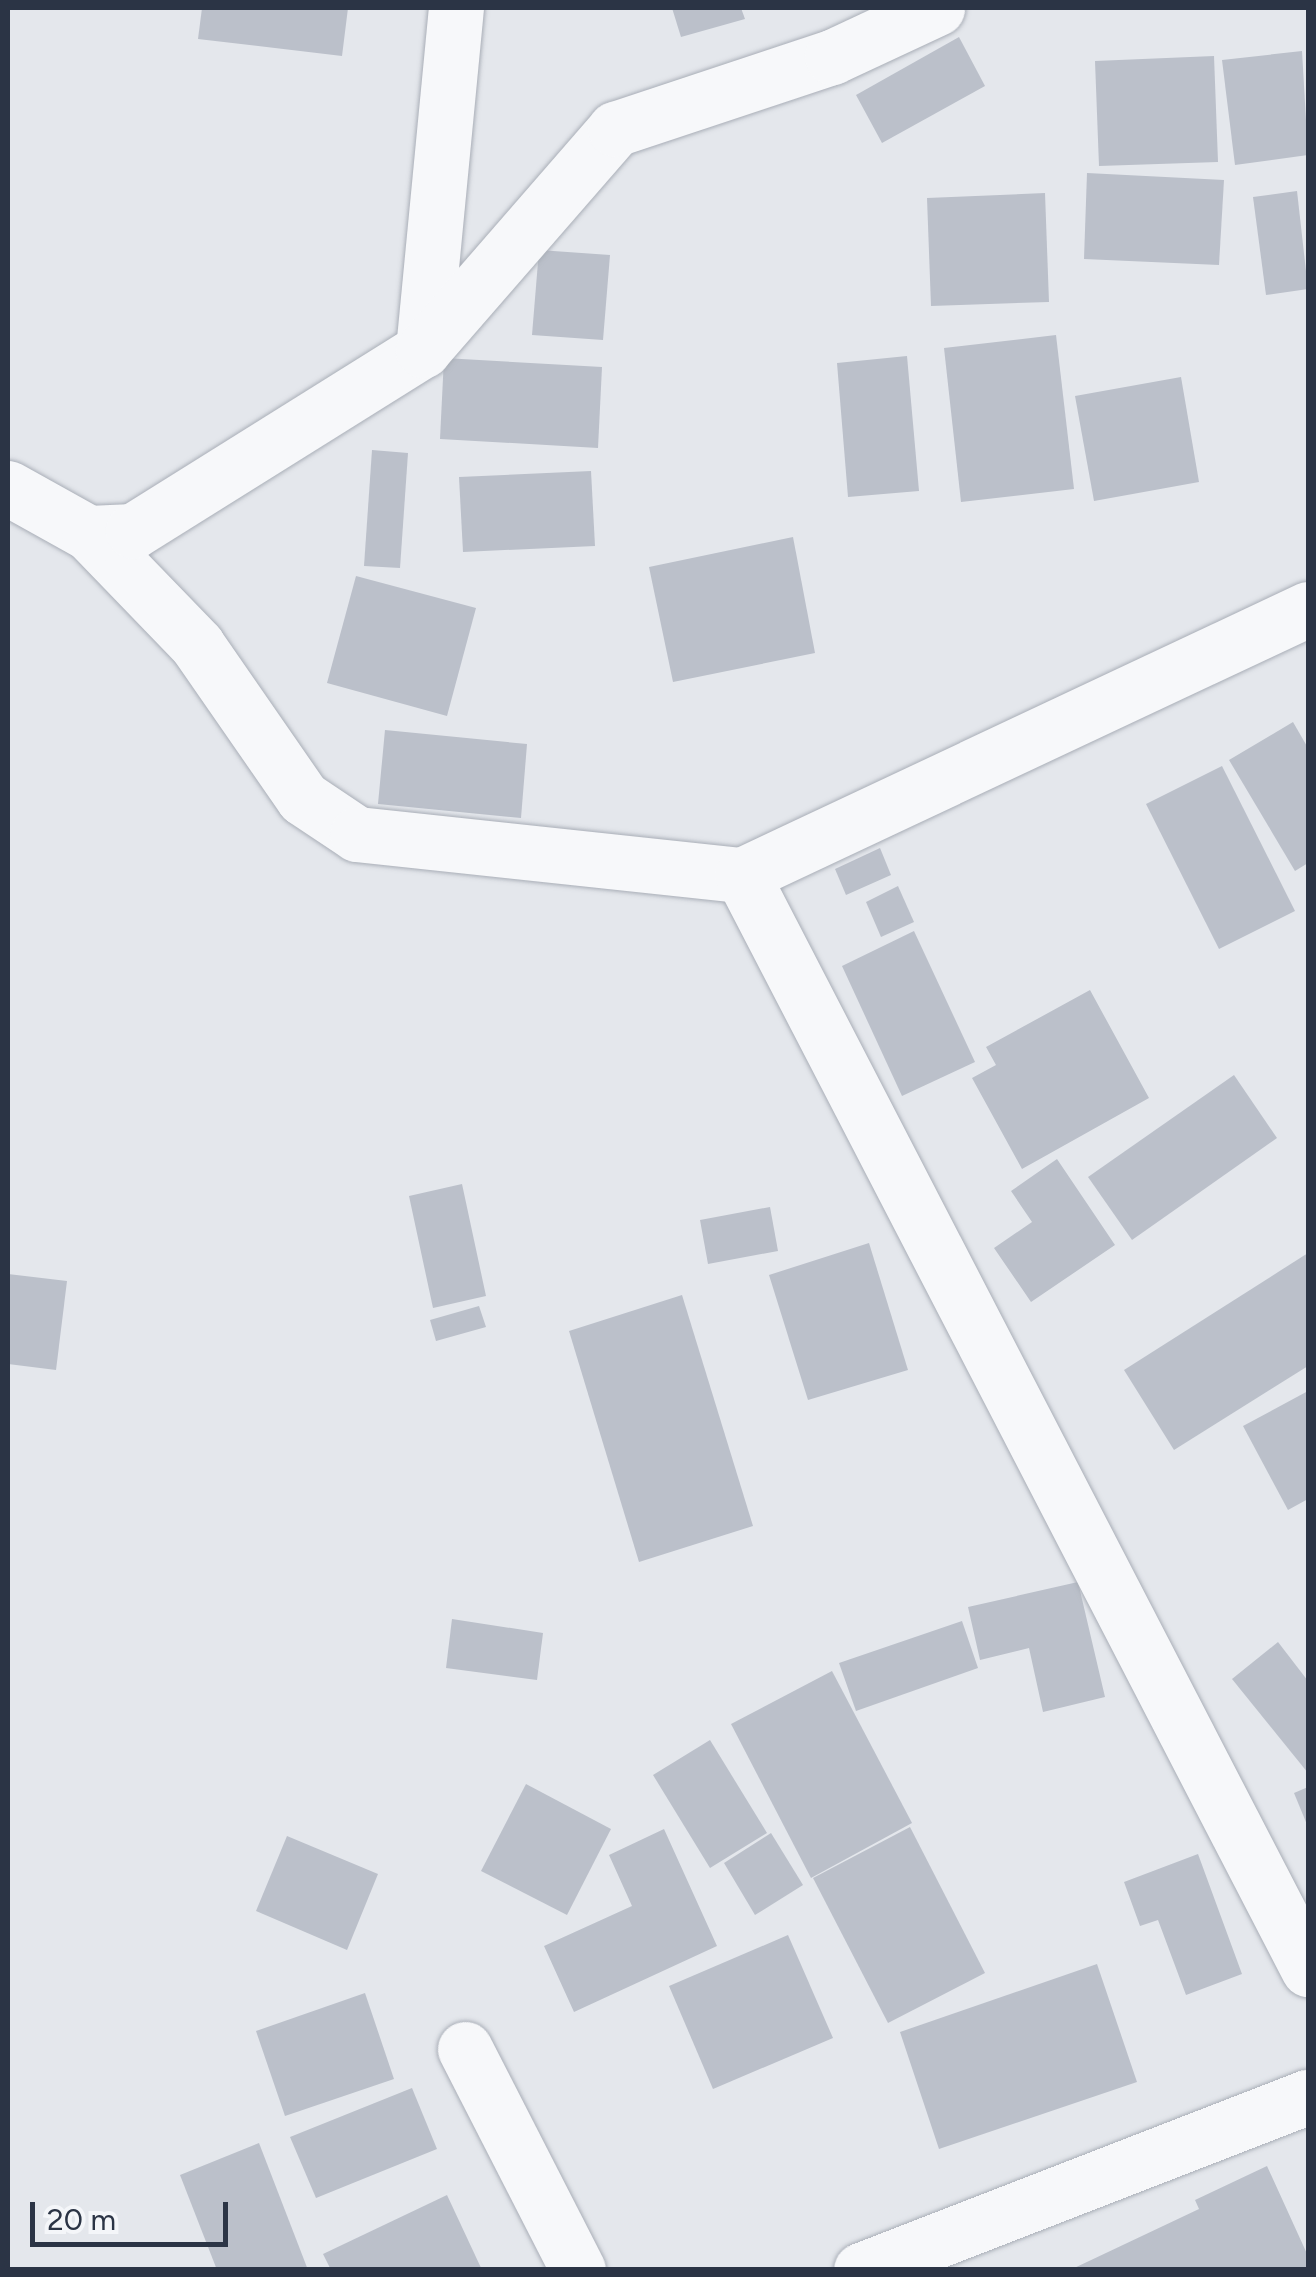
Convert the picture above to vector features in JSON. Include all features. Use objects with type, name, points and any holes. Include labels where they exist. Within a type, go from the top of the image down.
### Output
[{"type":"street","points":[[423,350],[456,8]]},
{"type":"street","points":[[88,533],[133,532],[423,350],[614,129],[832,57],[937,8]]},
{"type":"street","points":[[8,488],[88,533],[196,645],[302,798],[358,834],[742,875],[1308,608]]},
{"type":"street","points":[[742,875],[1308,1969]]},
{"type":"street","points":[[465,2049],[578,2270]]},
{"type":"street","points":[[861,2270],[1308,2097]]},
{"type":"building","points":[[202,8],[348,8],[342,56],[198,39]]},
{"type":"building","points":[[672,8],[741,8],[745,19],[681,37]]},
{"type":"building","points":[[959,37],[985,86],[882,143],[856,95]]},
{"type":"building","points":[[1302,51],[1308,155],[1235,165],[1222,60]]},
{"type":"building","points":[[1214,56],[1218,162],[1099,166],[1095,61]]},
{"type":"building","points":[[1087,173],[1224,180],[1219,265],[1084,259]]},
{"type":"building","points":[[1297,191],[1308,289],[1266,295],[1253,197]]},
{"type":"building","points":[[1045,193],[1049,302],[931,306],[927,198]]},
{"type":"building","points":[[539,250],[610,255],[603,340],[532,335]]},
{"type":"building","points":[[1056,335],[1074,489],[961,502],[944,348]]},
{"type":"building","points":[[907,356],[919,491],[848,497],[837,363]]},
{"type":"building","points":[[444,358],[602,367],[598,448],[440,439]]},
{"type":"building","points":[[1181,377],[1199,482],[1094,501],[1075,396]]},
{"type":"building","points":[[372,450],[408,453],[400,568],[364,566]]},
{"type":"building","points":[[591,471],[595,546],[463,552],[459,477]]},
{"type":"building","points":[[793,537],[815,653],[673,682],[649,567]]},
{"type":"building","points":[[356,576],[476,608],[447,716],[327,683]]},
{"type":"building","points":[[1293,722],[1308,748],[1308,863],[1295,871],[1229,760]]},
{"type":"building","points":[[385,730],[527,744],[521,818],[378,804]]},
{"type":"building","points":[[1222,766],[1295,911],[1219,949],[1146,804]]},
{"type":"building","points":[[880,848],[891,875],[846,895],[835,869]]},
{"type":"building","points":[[898,886],[914,922],[881,937],[866,902]]},
{"type":"building","points":[[914,931],[975,1062],[902,1096],[842,966]]},
{"type":"building","points":[[1090,990],[1149,1098],[1022,1169],[972,1078],[996,1065],[986,1047]]},
{"type":"building","points":[[1234,1075],[1277,1138],[1132,1240],[1088,1177]]},
{"type":"building","points":[[1057,1159],[1115,1245],[1031,1302],[994,1248],[1032,1222],[1011,1191]]},
{"type":"building","points":[[462,1184],[486,1296],[433,1308],[409,1196]]},
{"type":"building","points":[[770,1207],[778,1251],[708,1264],[700,1220]]},
{"type":"building","points":[[869,1243],[908,1370],[808,1400],[769,1275]]},
{"type":"building","points":[[1308,1253],[1308,1366],[1174,1450],[1124,1370]]},
{"type":"building","points":[[8,1274],[67,1281],[56,1370],[8,1364]]},
{"type":"building","points":[[682,1295],[753,1526],[639,1562],[569,1331]]},
{"type":"building","points":[[479,1306],[486,1327],[436,1341],[430,1320]]},
{"type":"building","points":[[1308,1391],[1308,1499],[1288,1510],[1243,1426]]},
{"type":"building","points":[[1078,1582],[1105,1697],[1043,1712],[1029,1648],[980,1660],[968,1607]]},
{"type":"building","points":[[452,1619],[543,1633],[537,1680],[446,1668]]},
{"type":"building","points":[[962,1621],[978,1668],[856,1711],[839,1663]]},
{"type":"building","points":[[1278,1642],[1308,1681],[1308,1773],[1232,1679]]},
{"type":"building","points":[[832,1671],[912,1823],[811,1878],[731,1724]]},
{"type":"building","points":[[710,1740],[767,1833],[710,1868],[653,1775]]},
{"type":"building","points":[[526,1784],[611,1829],[567,1915],[481,1871]]},
{"type":"building","points":[[1308,1787],[1308,1827],[1294,1793]]},
{"type":"building","points":[[910,1827],[985,1973],[888,2023],[813,1878]]},
{"type":"building","points":[[664,1829],[717,1946],[574,2012],[544,1946],[632,1906],[609,1855]]},
{"type":"building","points":[[771,1833],[803,1885],[755,1915],[724,1863]]},
{"type":"building","points":[[287,1836],[378,1874],[347,1950],[256,1911]]},
{"type":"building","points":[[1198,1854],[1242,1974],[1186,1995],[1158,1920],[1140,1926],[1124,1882]]},
{"type":"building","points":[[788,1935],[833,2038],[713,2089],[669,1986]]},
{"type":"building","points":[[1097,1964],[1137,2082],[939,2149],[900,2032]]},
{"type":"building","points":[[365,1993],[394,2079],[285,2116],[256,2031]]},
{"type":"building","points":[[412,2088],[437,2149],[316,2198],[290,2137]]},
{"type":"building","points":[[259,2143],[308,2270],[217,2270],[180,2175]]},
{"type":"building","points":[[1267,2166],[1308,2256],[1308,2270],[1070,2270],[1199,2209],[1195,2200]]},
{"type":"building","points":[[447,2195],[482,2270],[331,2270],[323,2254]]}]
